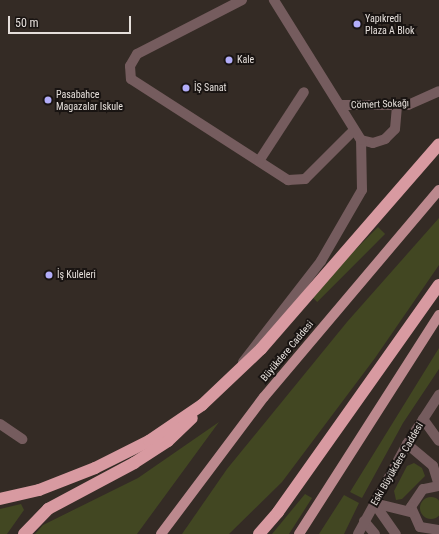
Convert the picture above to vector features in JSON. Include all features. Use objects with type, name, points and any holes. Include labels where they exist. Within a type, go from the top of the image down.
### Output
[{"type":"highway","points":[[24,534],[48,509],[168,441],[202,405],[231,378],[439,144]]},
{"type":"highway","points":[[259,534],[439,285]]},
{"type":"highway","points":[[0,499],[39,490],[96,468],[149,442],[202,405]]},
{"type":"main road","name":"Büyükdere Caddesi","points":[[161,534],[264,397],[439,190]]},
{"type":"main road","points":[[299,534],[439,316]]},
{"type":"street","points":[[242,0],[138,54],[130,66],[131,79],[288,180],[305,179],[354,130]]},
{"type":"street","points":[[274,0],[342,105],[354,130],[362,140],[373,143],[395,129],[397,105]]},
{"type":"street","name":"Cömert Sokağı","points":[[342,105],[397,105],[425,100],[439,91]]},
{"type":"street","points":[[258,161],[304,92]]},
{"type":"street","points":[[231,378],[343,230],[362,190],[362,140]]},
{"type":"street","name":"Eski Büyükdere Caddesi","points":[[358,534],[407,444],[439,395]]},
{"type":"street","points":[[423,419],[439,441]]},
{"type":"street","points":[[0,424],[22,439]]},
{"type":"street","points":[[407,444],[433,466],[439,486],[417,493],[411,512]]},
{"type":"street","points":[[374,503],[411,512],[420,527],[439,530]]},
{"type":"street","points":[[374,503],[396,534]]},
{"type":"street","points":[[364,522],[375,534]]},
{"type":"green space","points":[[439,218],[439,265],[375,358],[282,482],[229,534],[182,534],[227,469],[347,322]]},
{"type":"green space","points":[[378,227],[385,234],[317,302],[310,295]]},
{"type":"green space","points":[[439,348],[439,369],[403,423],[362,498],[350,492]]},
{"type":"green space","points":[[219,422],[137,534],[35,534],[43,525],[138,478]]},
{"type":"green space","points":[[414,463],[422,468],[425,476],[402,499],[396,500],[394,491],[407,466]]},
{"type":"green space","points":[[305,494],[312,498],[289,534],[272,534]]},
{"type":"green space","points":[[344,495],[359,503],[344,534],[319,534]]},
{"type":"green space","points":[[431,497],[435,498],[441,504],[441,512],[435,518],[431,519],[427,518],[421,512],[420,508],[421,504],[427,498]]},
{"type":"green space","points":[[21,504],[24,510],[7,534],[0,534],[0,509]]},
{"type":"place","name":"Yapıkredi Plaza A Blok","points":[[357,24]]},
{"type":"place","name":"Kale","points":[[229,60]]},
{"type":"place","name":"İŞ Sanat","points":[[186,88]]},
{"type":"place","name":"Pasabahce Magazalar Iskule","points":[[48,100]]},
{"type":"place","name":"İş Kuleleri","points":[[49,275]]}]
